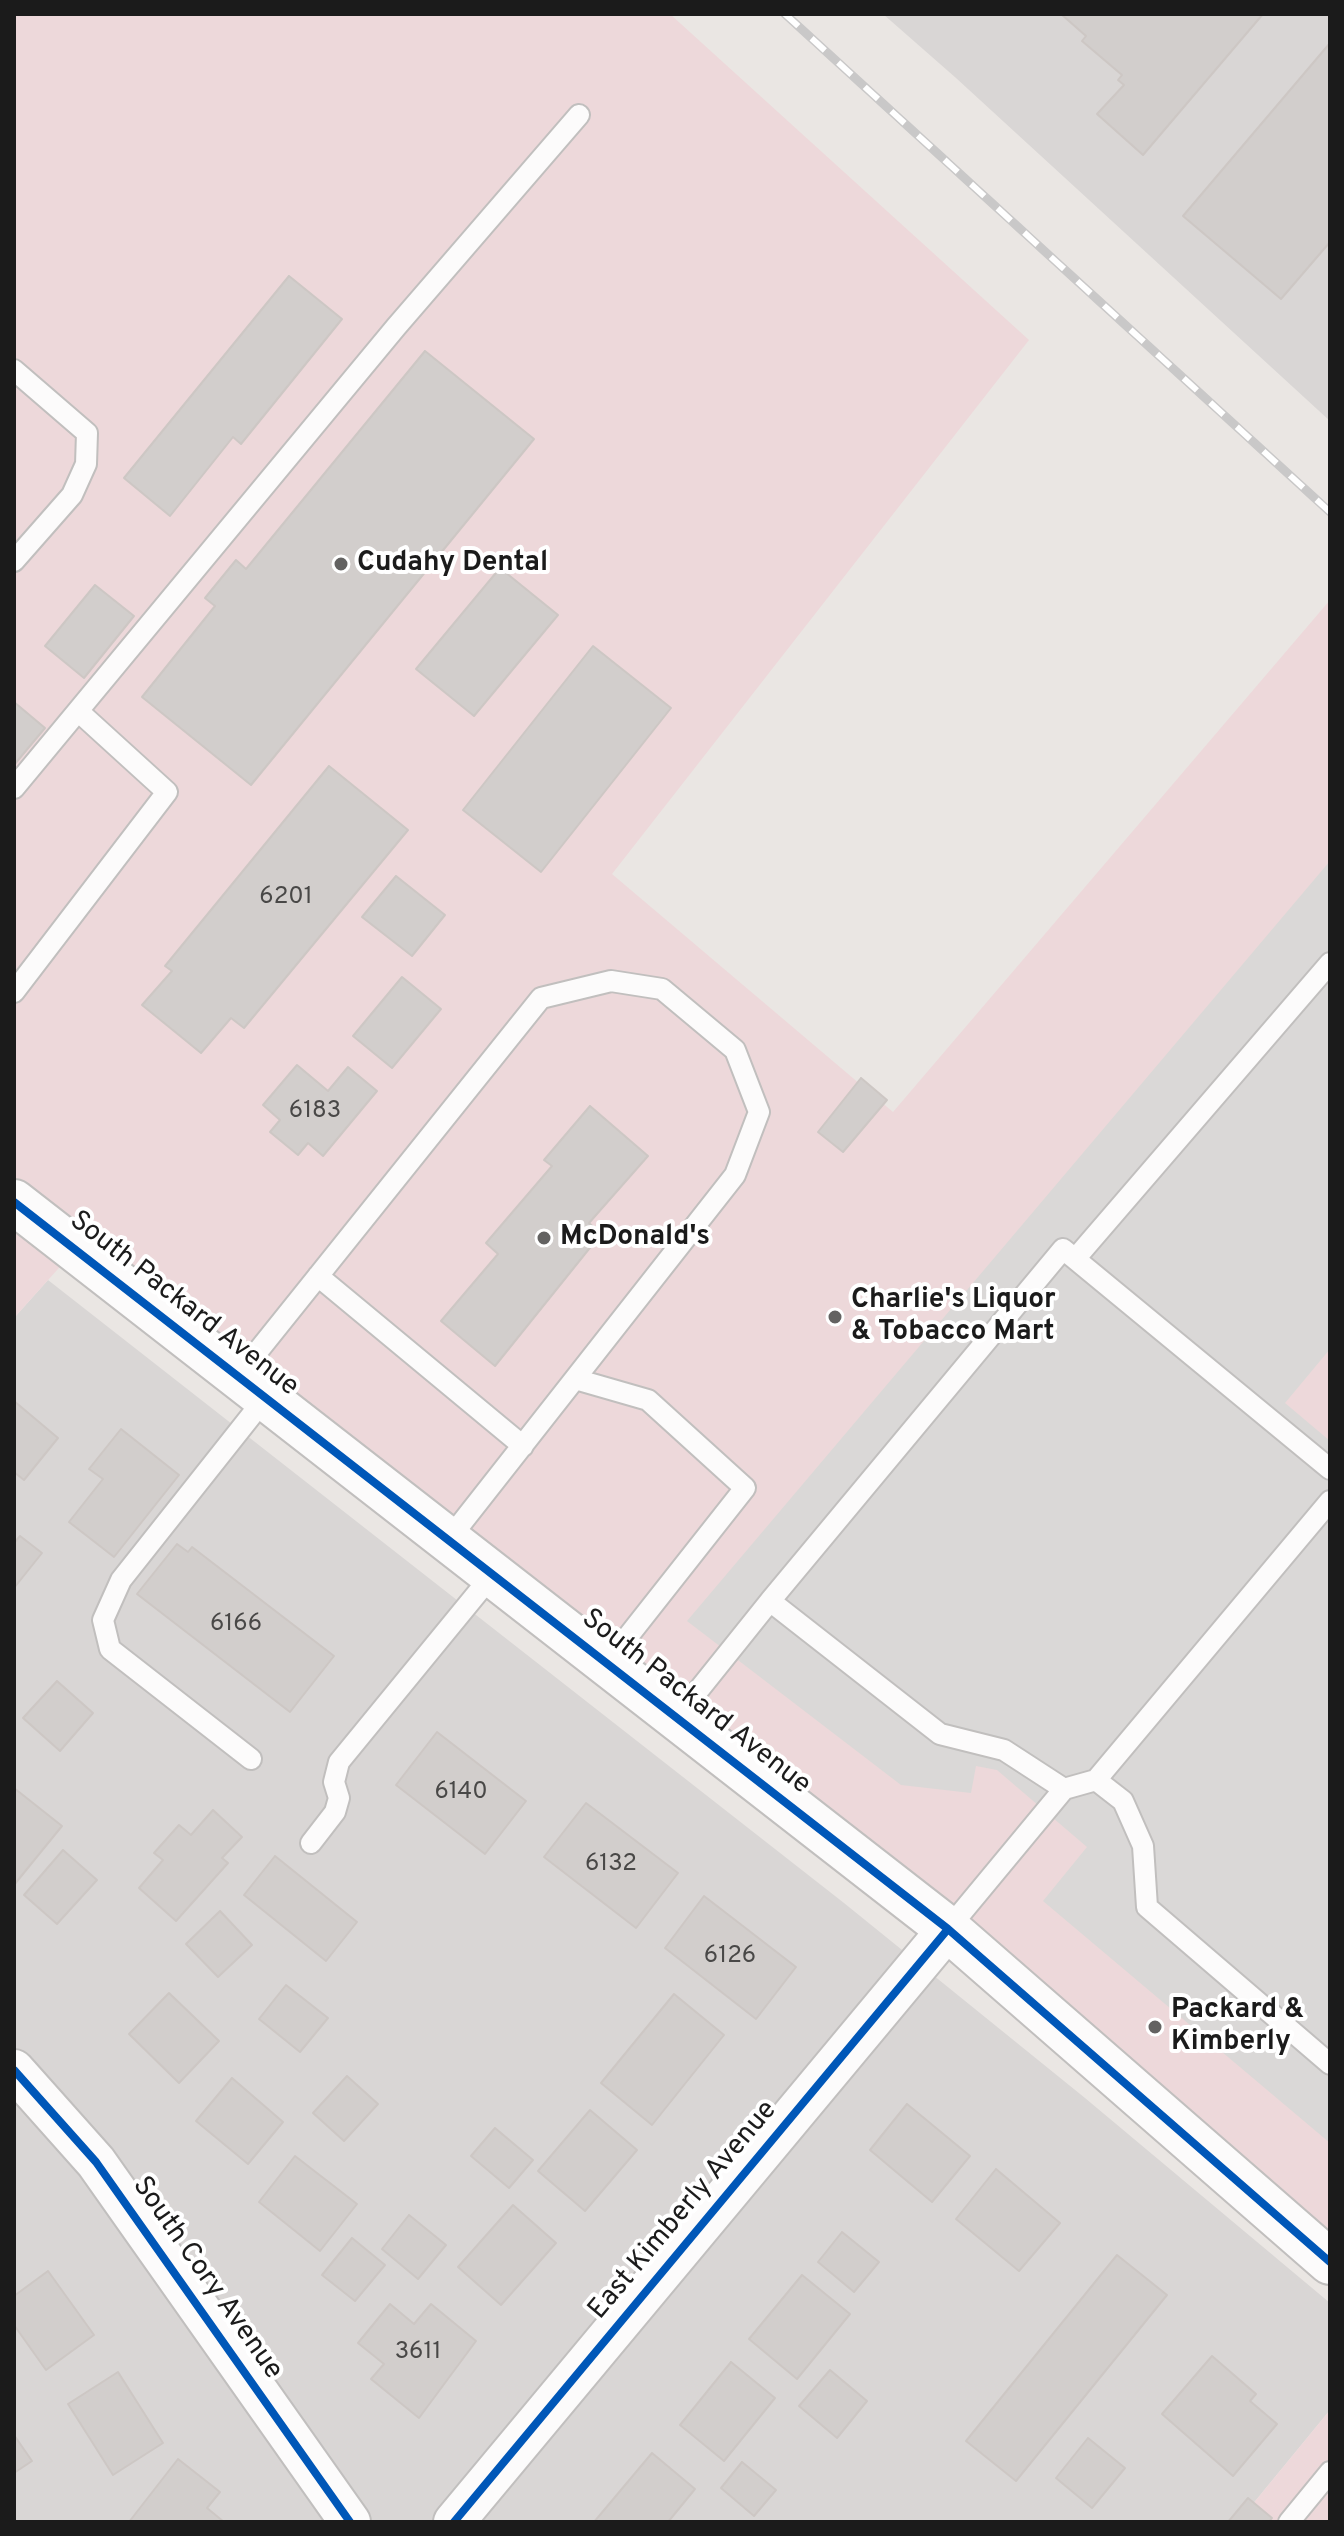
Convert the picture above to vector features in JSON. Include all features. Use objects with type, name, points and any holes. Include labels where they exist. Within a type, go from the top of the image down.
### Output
[{"type":"street","name":"South Packard Avenue","points":[[14,1202],[948,1929],[1330,2262]]},
{"type":"street","name":"East Kimberly Avenue","points":[[454,2522],[948,1929]]},
{"type":"street","name":"South Cory Avenue","points":[[14,2070],[96,2162],[350,2522]]},
{"type":"lane","points":[[14,788],[396,327],[579,115]]},
{"type":"lane","points":[[14,370],[87,433],[86,464],[72,495],[14,561]]},
{"type":"lane","points":[[14,992],[167,792],[78,711]]},
{"type":"lane","points":[[1075,1259],[1330,963]]},
{"type":"lane","points":[[251,1759],[110,1649],[103,1620],[121,1580],[252,1386],[318,1276],[541,998],[611,981],[662,989],[735,1050],[759,1112],[735,1175],[449,1539]]},
{"type":"lane","points":[[677,1717],[1063,1249],[1330,1469]]},
{"type":"lane","points":[[318,1276],[523,1446]]},
{"type":"lane","points":[[575,1379],[648,1400],[745,1488],[607,1663]]},
{"type":"lane","points":[[948,1929],[1064,1789],[1096,1780],[1330,1501]]},
{"type":"lane","points":[[311,1843],[335,1812],[339,1798],[334,1782],[339,1762],[493,1574]]},
{"type":"lane","points":[[770,1601],[940,1734],[1004,1750],[1064,1789]]},
{"type":"lane","points":[[1096,1780],[1123,1801],[1143,1846],[1147,1907],[1330,2064]]},
{"type":"lane","points":[[1289,2522],[1330,2472]]},
{"type":"shaded area","points":[[14,14],[670,14],[1029,340],[612,874],[893,1112],[1330,600],[1330,2262],[75,1250],[14,1318]]},
{"type":"shaded area","points":[[883,14],[1330,14],[1330,421],[956,78]]},
{"type":"shaded area","points":[[1330,861],[1330,1349],[1285,1403],[1330,1441],[1330,2143],[1043,1901],[1087,1847],[997,1770],[976,1766],[971,1793],[901,1785],[687,1621]]},
{"type":"shaded area","points":[[48,1280],[844,1903],[1085,2098],[1330,2303],[1330,2410],[1238,2522],[14,2522],[14,1318]]},
{"type":"shaded area","points":[[1330,2410],[1330,2522],[1238,2522]]},
{"type":"building","points":[[1061,14],[1263,14],[1143,155],[1097,114],[1124,85],[1118,80],[1122,75],[1082,41],[1086,36]]},
{"type":"building","points":[[1330,43],[1330,242],[1281,299],[1183,216]]},
{"type":"building","points":[[289,276],[342,319],[241,444],[233,437],[170,516],[124,478]]},
{"type":"building","name":"Cudahy Dental","points":[[425,351],[534,439],[251,785],[142,697],[215,606],[205,598],[236,560],[246,569]]},
{"type":"building","points":[[500,568],[558,615],[474,716],[416,669]]},
{"type":"building","points":[[95,585],[134,616],[84,678],[45,646]]},
{"type":"building","points":[[593,646],[671,708],[541,872],[463,810]]},
{"type":"building","points":[[14,702],[45,728],[14,765]]},
{"type":"building","points":[[329,766],[408,830],[244,1028],[231,1018],[201,1053],[142,1005],[172,971],[165,966]]},
{"type":"building","points":[[396,876],[445,915],[412,956],[362,917]]},
{"type":"building","points":[[402,977],[441,1009],[392,1068],[353,1036]]},
{"type":"building","points":[[297,1065],[328,1091],[348,1067],[377,1091],[323,1156],[308,1143],[298,1155],[270,1132],[280,1120],[263,1105]]},
{"type":"building","points":[[861,1078],[887,1100],[843,1152],[818,1132]]},
{"type":"building","name":"McDonald's","points":[[590,1106],[648,1156],[589,1223],[601,1234],[495,1366],[441,1321],[498,1254],[486,1243],[552,1166],[544,1160]]},
{"type":"building","points":[[14,1401],[58,1438],[24,1480],[14,1472]]},
{"type":"building","points":[[121,1429],[179,1475],[114,1557],[69,1522],[103,1479],[89,1469]]},
{"type":"building","points":[[20,1536],[42,1553],[14,1588],[14,1543]]},
{"type":"building","points":[[177,1544],[188,1552],[192,1547],[334,1656],[290,1712],[137,1594]]},
{"type":"building","points":[[57,1681],[93,1713],[60,1751],[23,1718]]},
{"type":"building","points":[[437,1732],[526,1801],[485,1854],[396,1785]]},
{"type":"building","points":[[14,1788],[62,1826],[14,1885]]},
{"type":"building","points":[[586,1803],[678,1873],[636,1928],[544,1857]]},
{"type":"building","points":[[213,1810],[242,1837],[222,1858],[228,1863],[176,1921],[139,1888],[163,1860],[154,1853],[179,1825],[191,1835]]},
{"type":"building","points":[[63,1850],[97,1880],[57,1924],[24,1895]]},
{"type":"building","points":[[275,1856],[357,1922],[326,1961],[244,1895]]},
{"type":"building","points":[[704,1896],[796,1967],[756,2019],[665,1948]]},
{"type":"building","points":[[220,1911],[252,1945],[218,1977],[186,1944]]},
{"type":"building","points":[[286,1985],[328,2018],[300,2052],[259,2019]]},
{"type":"building","points":[[169,1993],[219,2041],[179,2083],[129,2034]]},
{"type":"building","points":[[674,1994],[724,2035],[652,2125],[601,2083]]},
{"type":"building","points":[[347,2076],[378,2104],[344,2141],[313,2113]]},
{"type":"building","points":[[232,2078],[283,2122],[248,2164],[196,2121]]},
{"type":"building","points":[[907,2104],[970,2156],[932,2202],[870,2150]]},
{"type":"building","points":[[590,2110],[637,2150],[585,2211],[538,2171]]},
{"type":"building","points":[[495,2128],[533,2160],[509,2188],[471,2156]]},
{"type":"building","points":[[295,2156],[357,2204],[320,2251],[259,2202]]},
{"type":"building","points":[[996,2169],[1060,2223],[1019,2271],[956,2219]]},
{"type":"building","points":[[513,2205],[556,2243],[501,2305],[458,2267]]},
{"type":"building","points":[[409,2215],[446,2245],[418,2279],[382,2249]]},
{"type":"building","points":[[842,2232],[879,2262],[854,2292],[818,2262]]},
{"type":"building","points":[[352,2238],[385,2265],[355,2301],[322,2275]]},
{"type":"building","points":[[1117,2255],[1167,2295],[1016,2481],[966,2441]]},
{"type":"building","points":[[48,2271],[94,2335],[46,2370],[14,2325],[14,2296]]},
{"type":"building","points":[[802,2275],[850,2314],[797,2379],[749,2339]]},
{"type":"building","points":[[390,2304],[414,2324],[431,2304],[476,2341],[419,2418],[371,2379],[384,2364],[358,2343]]},
{"type":"building","points":[[1212,2356],[1256,2394],[1250,2401],[1277,2424],[1233,2476],[1162,2414]]},
{"type":"building","points":[[731,2362],[775,2398],[724,2461],[680,2425]]},
{"type":"building","points":[[830,2370],[867,2401],[837,2438],[799,2406]]},
{"type":"building","points":[[118,2372],[163,2443],[113,2475],[68,2404]]},
{"type":"building","points":[[14,2435],[32,2461],[14,2473]]},
{"type":"building","points":[[1088,2438],[1125,2468],[1092,2508],[1056,2478]]},
{"type":"building","points":[[652,2453],[695,2489],[668,2522],[594,2522]]},
{"type":"building","points":[[178,2459],[220,2492],[207,2508],[224,2522],[129,2522]]},
{"type":"building","points":[[742,2462],[776,2490],[754,2516],[721,2488]]},
{"type":"building","points":[[1248,2498],[1272,2518],[1269,2522],[1228,2522]]},
{"type":"railway","points":[[785,14],[1330,512]]},
{"type":"cycle path","points":[[14,1202],[948,1929],[1330,2262]]},
{"type":"cycle path","points":[[454,2522],[948,1929]]},
{"type":"cycle path","points":[[14,2070],[96,2162],[350,2522]]},
{"type":"place","name":"Cudahy Dental","points":[[341,564]]},
{"type":"place","name":"McDonald's","points":[[544,1238]]},
{"type":"place","name":"Charlie's Liquor & Tobacco Mart","points":[[835,1317]]},
{"type":"place","name":"Packard & Kimberly","points":[[1155,2027]]}]
